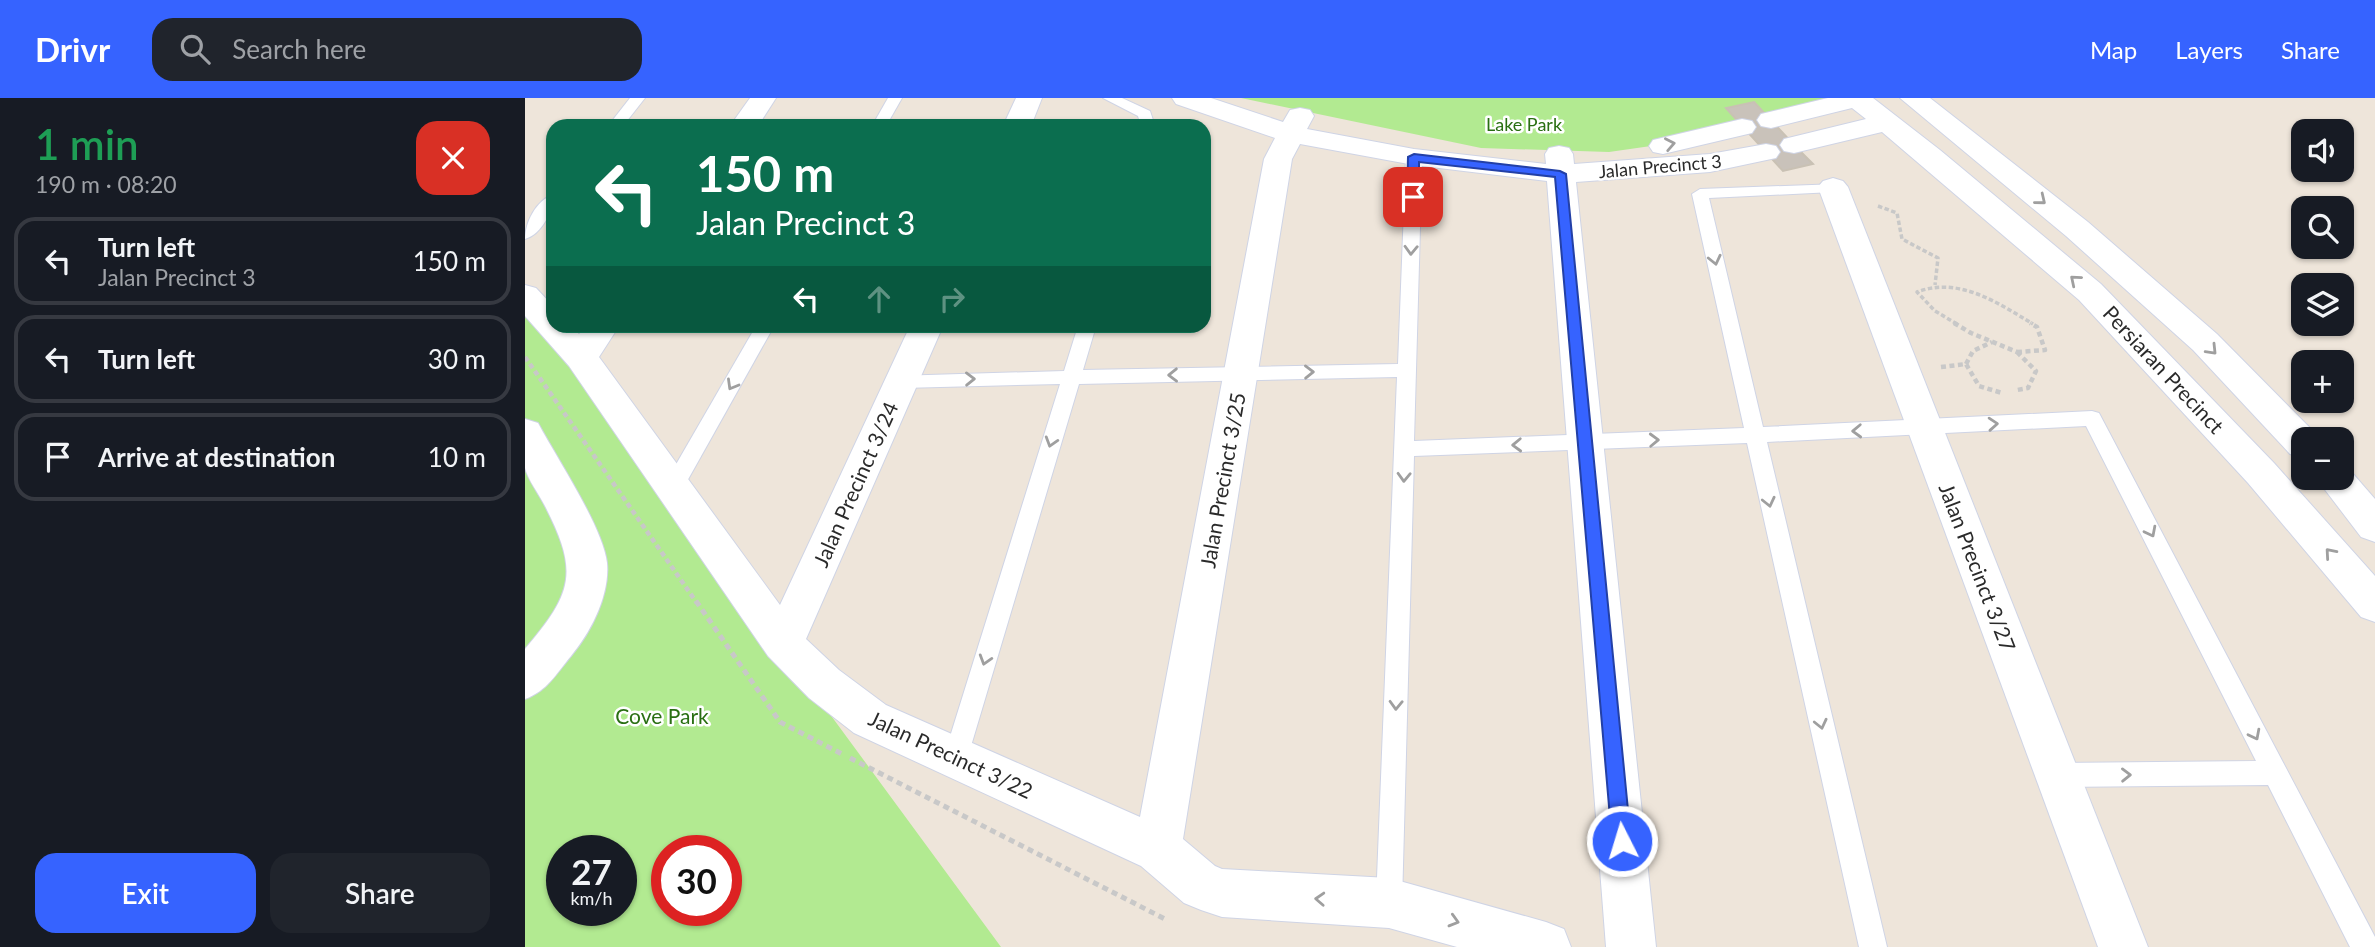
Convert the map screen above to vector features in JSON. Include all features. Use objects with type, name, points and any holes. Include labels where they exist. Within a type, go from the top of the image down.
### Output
[{"type":"street","points":[[749,119],[763,98]]},
{"type":"street","points":[[1020,119],[1029,98]]},
{"type":"street","name":"Jalan Precinct 3","points":[[1185,98],[1414,157],[1673,167],[1737,159],[1766,152]]},
{"type":"street","name":"Jalan Precinct 3","points":[[1240,98],[1295,125],[1469,147],[1560,164],[1662,146],[1742,127]]},
{"type":"street","points":[[1857,99],[1777,119],[1801,143],[1888,122]]},
{"type":"street","name":"Persiaran Precinct","points":[[1857,99],[1930,156],[2090,292],[2261,473],[2375,605]]},
{"type":"street","name":"Persiaran Precinct","points":[[1917,101],[2077,229],[2204,342],[2291,432]]},
{"type":"street","name":"Jalan Precinct 3/25","points":[[1158,849],[1278,159],[1295,125]]},
{"type":"street","points":[[1712,135],[1737,159]]},
{"type":"street","points":[[1560,164],[1631,947]]},
{"type":"street","name":"Jalan Precinct 3/27","points":[[1833,187],[2123,947]]},
{"type":"street","name":"Jalan Precinct 3/22","points":[[525,296],[546,310]]},
{"type":"street","name":"Jalan Precinct 3/24","points":[[783,643],[923,333]]},
{"type":"street","name":"Jalan Precinct 3/22","points":[[591,341],[674,486],[783,643],[835,695],[870,719],[1158,849],[1201,886],[1222,893],[1389,903],[1546,947]]},
{"type":"street","points":[[525,433],[581,538],[587,563],[585,593],[567,630],[525,680]]},
{"type":"street","points":[[2345,490],[2375,526]]},
{"type":"lane","points":[[621,119],[638,98]]},
{"type":"lane","points":[[883,119],[895,98]]},
{"type":"lane","points":[[1110,98],[1145,114],[1146,119]]},
{"type":"lane","points":[[1389,903],[1414,157]]},
{"type":"lane","points":[[1833,187],[1700,194],[1873,947]]},
{"type":"lane","points":[[525,234],[546,208]]},
{"type":"lane","points":[[674,486],[761,333]]},
{"type":"lane","points":[[956,756],[1085,333]]},
{"type":"lane","points":[[902,381],[1408,370]]},
{"type":"lane","points":[[1405,449],[1754,436],[2092,418],[2365,947]]},
{"type":"lane","points":[[2057,775],[2275,773]]},
{"type":"path","points":[[1875,205],[1896,213],[1902,239],[1938,258],[1934,285]]},
{"type":"path","points":[[2016,391],[2028,388],[2036,371],[2017,352],[1971,333],[1935,311],[1917,292],[1934,285],[1985,295],[2037,327],[2045,350],[2017,352]]},
{"type":"path","points":[[1966,364],[1973,351],[1992,342]]},
{"type":"path","points":[[1929,369],[1966,364]]},
{"type":"path","points":[[1966,364],[1979,386],[2004,393]]},
{"type":"green space","name":"Lake Park","points":[[1241,98],[1855,98],[1693,140],[1609,152],[1481,148]]},
{"type":"green space","name":"Cove Park","points":[[525,299],[546,328],[546,333],[550,333],[1001,947],[525,947]]},
{"type":"building","points":[[1754,102],[1813,164],[1783,171],[1726,108]]},
{"type":"route","points":[[1413,197],[1414,157],[1560,174],[1622,841]]}]
